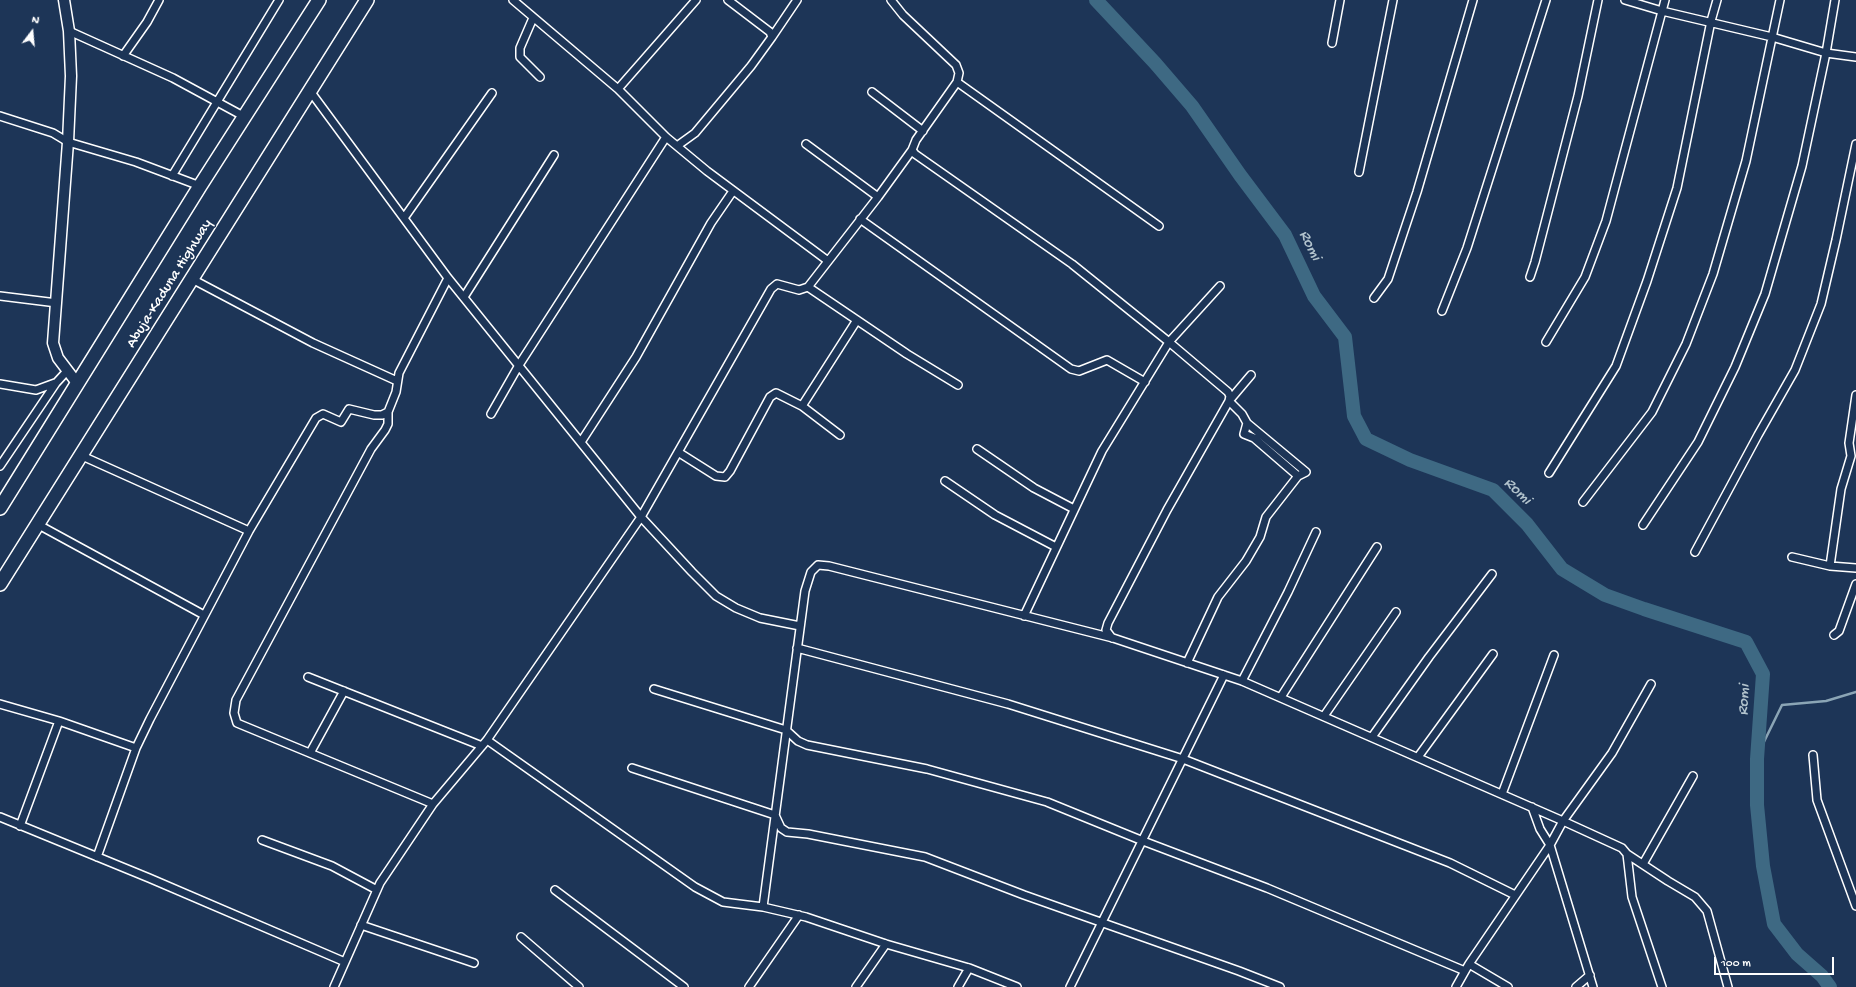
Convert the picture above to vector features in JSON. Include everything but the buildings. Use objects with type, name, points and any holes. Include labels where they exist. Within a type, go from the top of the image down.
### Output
[{"type":"highway","name":"Abuja-Kaduna Highway","points":[[0,508],[76,383],[319,0]]},
{"type":"highway","name":"Abuja-Kaduna Highway","points":[[0,584],[367,0]]},
{"type":"street","points":[[64,0],[70,31],[70,76],[68,142],[54,343],[58,358],[76,383]]},
{"type":"street","points":[[123,56],[147,22],[159,0]]},
{"type":"street","points":[[172,176],[280,0]]},
{"type":"street","points":[[513,0],[618,89],[666,137],[733,191],[828,261]]},
{"type":"street","points":[[618,89],[696,0]]},
{"type":"street","points":[[728,0],[770,32],[772,37]]},
{"type":"street","points":[[677,146],[695,133],[751,66],[797,0]]},
{"type":"street","points":[[891,0],[903,15],[956,65],[959,73],[957,82],[916,140],[914,152]]},
{"type":"street","points":[[1332,43],[1340,0]]},
{"type":"street","points":[[1359,172],[1393,0]]},
{"type":"street","points":[[1374,298],[1388,279],[1473,0]]},
{"type":"street","points":[[1442,311],[1472,233],[1546,0]]},
{"type":"street","points":[[1530,277],[1578,96],[1598,0]]},
{"type":"street","points":[[1626,0],[1662,11],[1711,21],[1772,37],[1826,53],[1856,57]]},
{"type":"street","points":[[1546,342],[1585,277],[1606,221],[1665,0]]},
{"type":"street","points":[[1549,473],[1616,366],[1644,288],[1677,188],[1711,21],[1717,0]]},
{"type":"street","points":[[1583,502],[1652,412],[1686,344],[1713,274],[1746,160],[1780,0]]},
{"type":"street","points":[[1643,525],[1698,442],[1735,367],[1766,294],[1802,166],[1826,53],[1835,0]]},
{"type":"street","points":[[533,18],[520,48],[520,57],[540,77]]},
{"type":"street","points":[[70,31],[173,78],[245,117]]},
{"type":"street","points":[[957,82],[1159,226]]},
{"type":"street","points":[[310,91],[448,278],[641,517],[716,596],[736,608],[760,618],[800,626]]},
{"type":"street","points":[[872,92],[923,131]]},
{"type":"street","points":[[404,218],[492,93]]},
{"type":"street","points":[[0,116],[53,133],[68,142],[136,162],[200,186]]},
{"type":"street","points":[[491,414],[519,365],[666,137]]},
{"type":"street","points":[[806,144],[878,197]]},
{"type":"street","points":[[1695,552],[1758,434],[1795,370],[1821,304],[1856,144]]},
{"type":"street","points":[[334,987],[377,890],[433,804],[487,740],[641,517],[771,289],[777,284],[799,290],[808,288],[878,197],[907,156],[914,152]]},
{"type":"street","points":[[914,152],[1072,264],[1169,342],[1228,392],[1230,396],[1167,510],[1108,623],[1106,630],[1112,638]]},
{"type":"street","points":[[464,297],[554,155]]},
{"type":"street","points":[[581,442],[636,357],[711,223],[733,191]]},
{"type":"street","points":[[860,219],[1071,369],[1079,370],[1107,360],[1145,382]]},
{"type":"street","points":[[433,804],[237,723],[234,713],[236,700],[371,449],[388,424],[388,412],[396,392],[399,373],[448,278]]},
{"type":"street","points":[[192,280],[313,343],[397,381]]},
{"type":"street","points":[[1024,616],[1102,451],[1169,342],[1220,286]]},
{"type":"street","points":[[808,288],[958,385]]},
{"type":"street","points":[[0,296],[57,303]]},
{"type":"street","points":[[802,406],[857,320]]},
{"type":"street","points":[[0,466],[56,383],[67,371]]},
{"type":"street","points":[[1228,401],[1251,375]]},
{"type":"street","points":[[0,384],[36,390],[56,383]]},
{"type":"street","points":[[678,452],[716,476],[725,477],[730,472],[772,394],[776,393],[802,406],[840,435]]},
{"type":"street","points":[[1830,566],[1841,489],[1851,456],[1850,443],[1856,395]]},
{"type":"street","points":[[1187,663],[1218,597],[1246,561],[1260,537],[1266,517],[1298,476],[1306,472],[1247,423],[1242,414],[1228,401]]},
{"type":"street","points":[[97,857],[136,748],[204,615],[250,531],[316,418],[323,414],[342,422],[349,409],[374,415],[382,415],[388,412]]},
{"type":"street","points":[[1247,423],[1244,434],[1254,438],[1298,476]]},
{"type":"street","points":[[977,449],[1034,488],[1074,509]]},
{"type":"street","points":[[80,455],[250,531]]},
{"type":"street","points":[[945,481],[995,515],[1056,546]]},
{"type":"street","points":[[37,524],[204,615]]},
{"type":"street","points":[[1242,681],[1288,592],[1316,532]]},
{"type":"street","points":[[1281,698],[1377,548]]},
{"type":"street","points":[[1792,558],[1830,566],[1856,568]]},
{"type":"street","points":[[763,908],[805,591],[811,572],[818,565],[829,566],[1112,638],[1242,681],[1563,820],[1622,848],[1627,854],[1695,897],[1707,911],[1728,987]]},
{"type":"street","points":[[1372,737],[1429,657],[1492,574]]},
{"type":"street","points":[[1834,635],[1839,632],[1856,584]]},
{"type":"street","points":[[1324,716],[1396,612]]},
{"type":"street","points":[[797,648],[1008,704],[1183,759],[1442,860],[1515,895]]},
{"type":"street","points":[[1418,757],[1493,654]]},
{"type":"street","points":[[1502,794],[1554,655]]},
{"type":"street","points":[[1070,987],[1103,924],[1224,675]]},
{"type":"street","points":[[308,677],[482,746]]},
{"type":"street","points":[[1456,987],[1469,964],[1550,845],[1563,820],[1612,753],[1651,684]]},
{"type":"street","points":[[654,689],[786,730],[807,745],[927,769],[1048,802],[1143,841],[1267,888],[1465,971]]},
{"type":"street","points":[[310,753],[344,691]]},
{"type":"street","points":[[0,704],[59,721],[136,748]]},
{"type":"street","points":[[20,826],[59,721]]},
{"type":"street","points":[[487,740],[695,887],[723,902],[799,915],[886,944],[969,968],[1017,987]]},
{"type":"street","points":[[1813,755],[1817,800],[1856,906]]},
{"type":"street","points":[[632,768],[775,815]]},
{"type":"street","points":[[1643,864],[1693,776]]},
{"type":"street","points":[[1532,807],[1540,830],[1550,845],[1593,987]]},
{"type":"street","points":[[775,815],[780,828],[787,832],[925,857],[1103,924],[1239,971],[1280,987]]},
{"type":"street","points":[[0,817],[345,962]]},
{"type":"street","points":[[262,840],[332,866],[377,890]]},
{"type":"street","points":[[1627,854],[1632,897],[1662,987]]},
{"type":"street","points":[[555,890],[684,987]]},
{"type":"street","points":[[749,987],[799,915]]},
{"type":"street","points":[[361,925],[474,962]]},
{"type":"street","points":[[521,937],[580,987]]},
{"type":"street","points":[[856,987],[886,944]]},
{"type":"street","points":[[1469,964],[1508,987]]},
{"type":"street","points":[[958,987],[969,968]]},
{"type":"street","points":[[1576,987],[1590,975]]},
{"type":"waterway","name":"Romi","points":[[1096,0],[1155,63],[1192,106],[1240,175],[1285,235],[1314,296],[1345,337],[1354,416],[1366,439],[1410,460],[1493,490],[1527,524],[1562,569],[1605,595],[1746,642],[1763,674],[1757,759],[1757,805],[1763,866],[1774,924],[1797,954],[1822,976],[1830,987]]},
{"type":"waterway","points":[[1758,754],[1782,705],[1826,701],[1856,692]]}]
